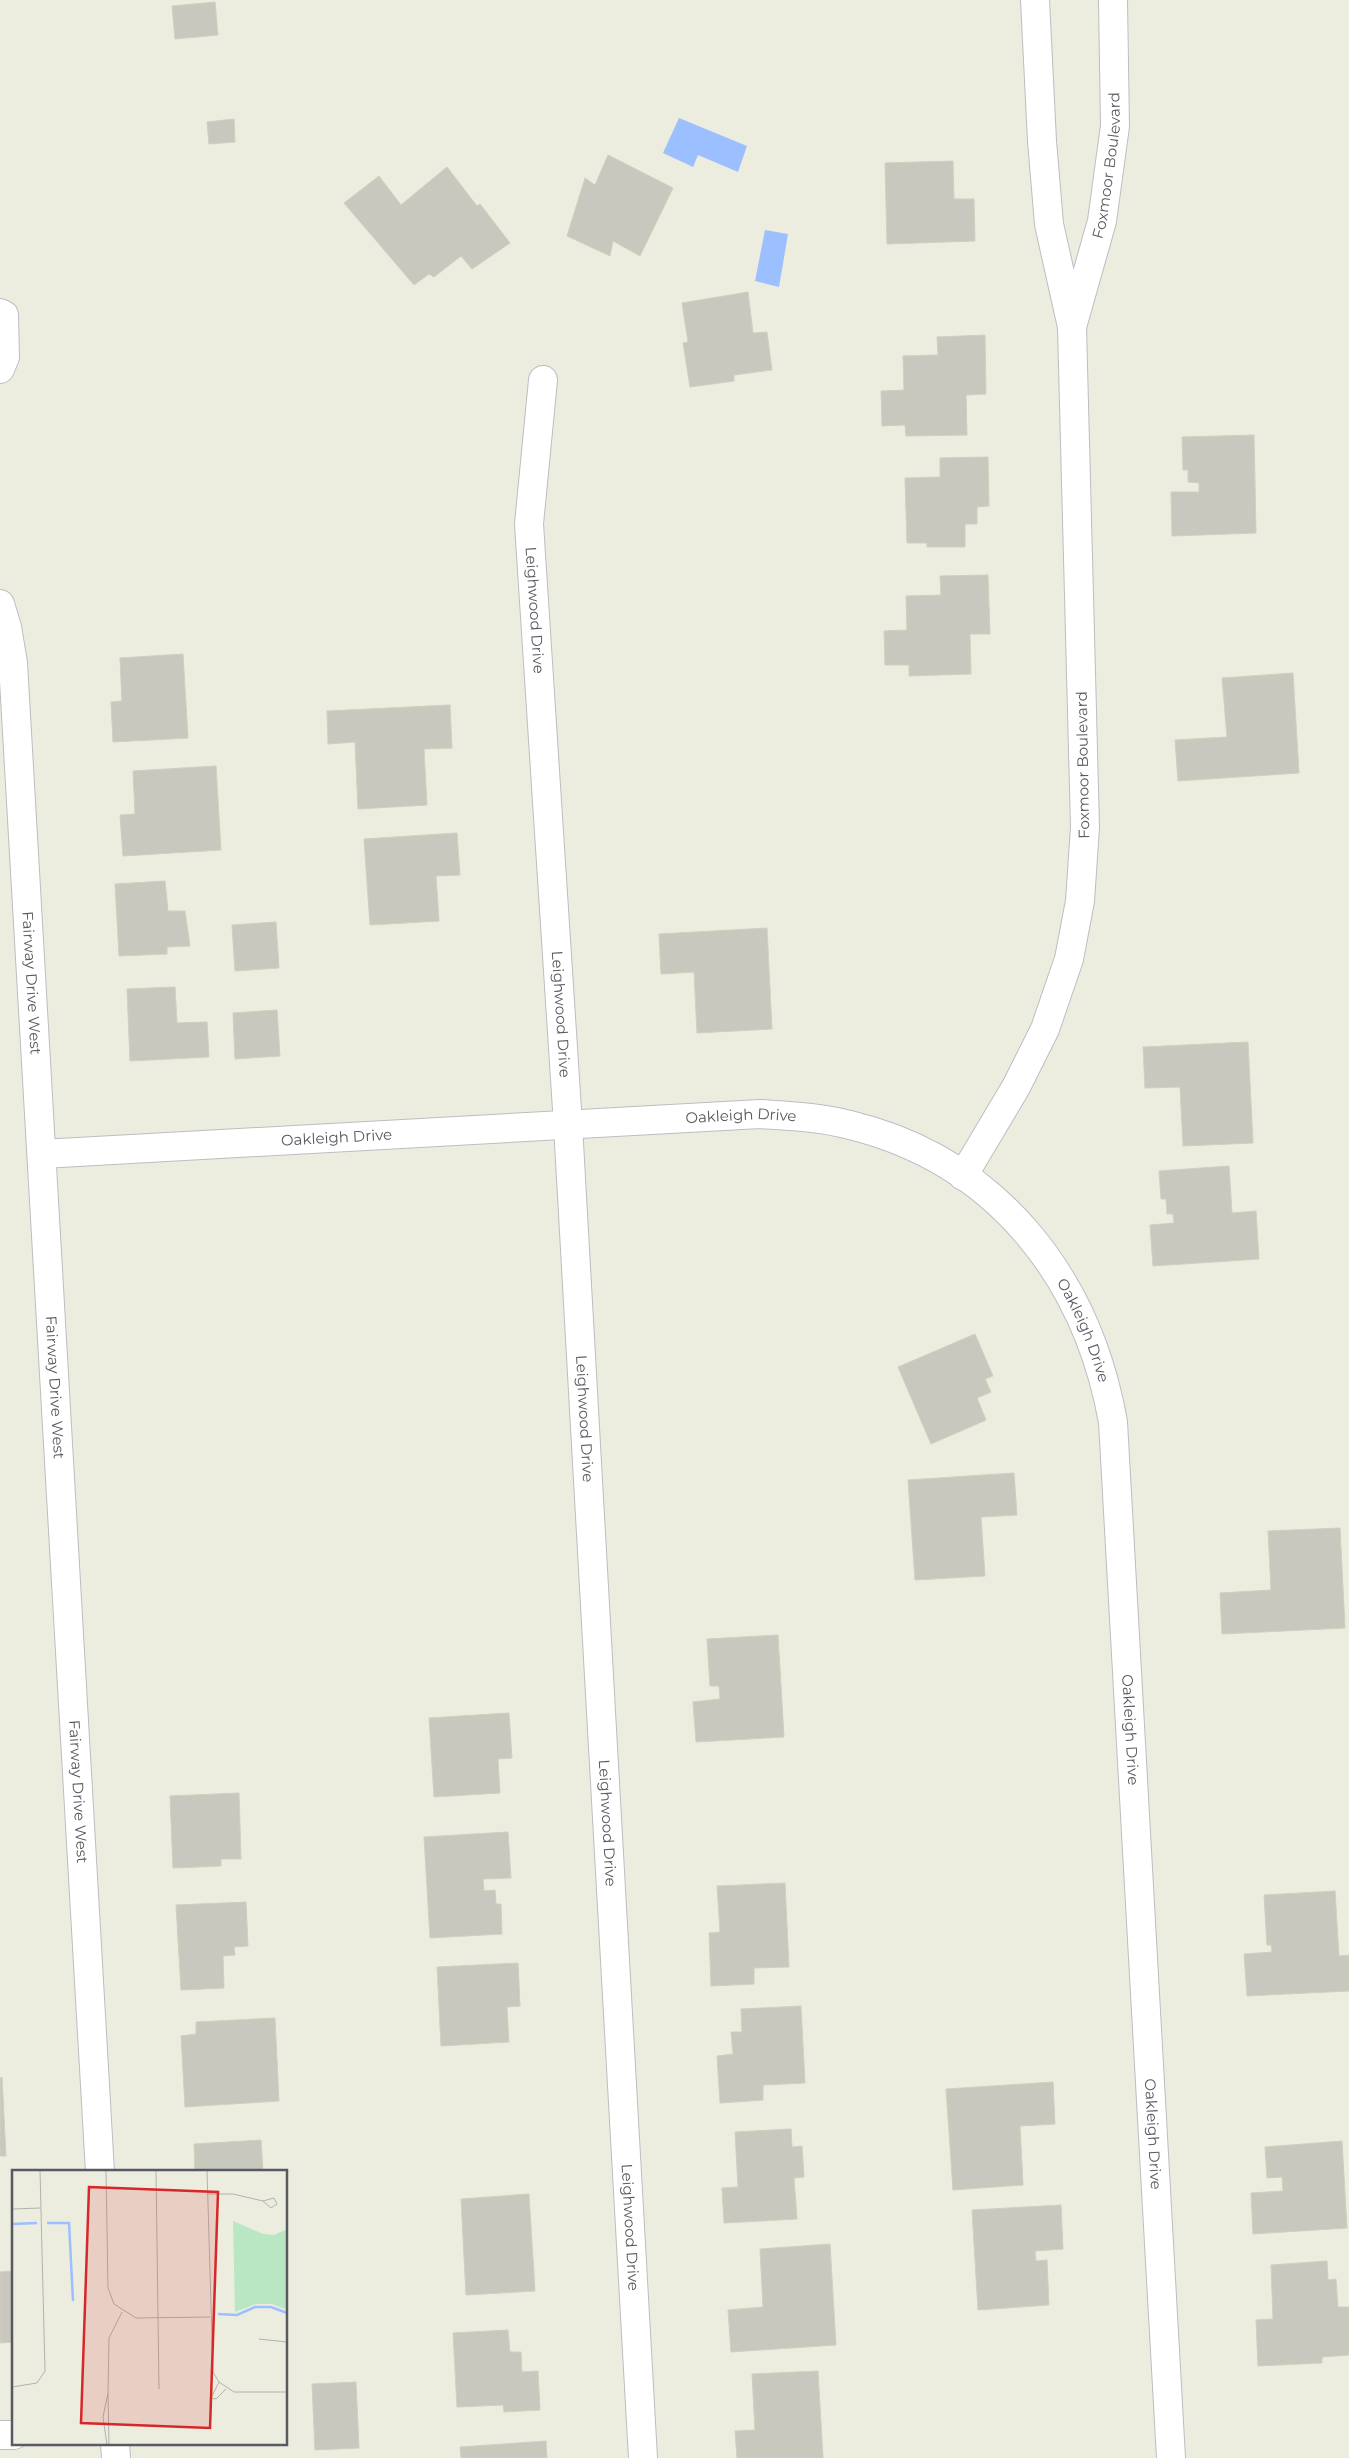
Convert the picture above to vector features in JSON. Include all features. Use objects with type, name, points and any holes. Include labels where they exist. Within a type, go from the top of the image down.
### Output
[{"type":"street","name":"Foxmoor Boulevard","points":[[963,1176],[1016,1087],[1045,1029],[1069,959],[1080,901],[1085,827],[1072,327],[1049,224],[1042,142],[1036,0]]},
{"type":"street","name":"Foxmoor Boulevard","points":[[1072,327],[1102,221],[1115,126],[1113,0]]},
{"type":"street","points":[[0,314],[4,315],[5,357],[0,369]]},
{"type":"street","name":"Leighwood Drive","points":[[543,380],[529,524],[568,1125],[643,2458]]},
{"type":"street","name":"Fairway Drive West","points":[[0,604],[7,627],[13,663],[100,2170]]},
{"type":"street","name":"Oakleigh Drive","points":[[42,1154],[760,1114],[812,1117],[851,1125],[888,1137],[923,1152],[963,1176],[990,1196],[1019,1223],[1044,1253],[1066,1286],[1089,1334],[1106,1383],[1113,1422],[1171,2458]]},
{"type":"water","points":[[679,118],[747,146],[738,172],[698,155],[693,167],[663,153]]},
{"type":"water","points":[[765,230],[788,234],[779,287],[755,281]]},
{"type":"building","points":[[215,2],[218,35],[175,39],[172,6]]},
{"type":"building","points":[[234,119],[235,142],[209,144],[207,122]]},
{"type":"building","points":[[608,155],[673,188],[640,256],[613,241],[610,256],[567,236],[585,178],[595,185]]},
{"type":"building","points":[[953,161],[954,199],[974,199],[975,241],[887,244],[885,163]]},
{"type":"building","points":[[447,167],[477,206],[480,204],[510,243],[472,269],[461,256],[434,277],[429,274],[414,285],[344,203],[379,176],[401,205]]},
{"type":"building","points":[[748,292],[753,333],[767,332],[772,370],[734,375],[734,381],[690,387],[683,343],[688,342],[682,303]]},
{"type":"building","points":[[985,335],[986,394],[966,395],[967,435],[906,436],[905,425],[882,426],[881,391],[904,390],[903,356],[938,355],[937,337]]},
{"type":"building","points":[[1254,435],[1256,533],[1172,536],[1171,492],[1199,492],[1199,483],[1188,482],[1188,470],[1183,470],[1182,437]]},
{"type":"building","points":[[988,457],[989,506],[977,507],[977,524],[965,524],[965,547],[927,547],[927,543],[907,543],[905,478],[940,477],[940,458]]},
{"type":"building","points":[[988,575],[990,634],[970,634],[971,674],[909,676],[909,665],[885,665],[884,631],[907,630],[906,596],[941,595],[940,576]]},
{"type":"building","points":[[183,654],[188,738],[113,742],[111,702],[122,701],[120,658]]},
{"type":"building","points":[[1293,673],[1299,773],[1178,781],[1175,740],[1227,737],[1222,678]]},
{"type":"building","points":[[450,705],[452,748],[424,749],[427,805],[358,809],[355,742],[328,744],[327,711]]},
{"type":"building","points":[[216,766],[221,850],[123,856],[120,815],[135,814],[133,771]]},
{"type":"building","points":[[457,833],[460,875],[436,876],[439,921],[370,925],[364,839]]},
{"type":"building","points":[[165,881],[168,911],[185,911],[190,946],[167,947],[167,954],[119,956],[115,884]]},
{"type":"building","points":[[276,922],[279,968],[235,971],[232,925]]},
{"type":"building","points":[[767,928],[772,1029],[697,1033],[694,972],[661,974],[659,934]]},
{"type":"building","points":[[175,987],[177,1023],[207,1022],[209,1057],[130,1061],[127,989]]},
{"type":"building","points":[[277,1010],[280,1056],[235,1059],[233,1013]]},
{"type":"building","points":[[1248,1042],[1253,1143],[1183,1146],[1180,1087],[1145,1088],[1143,1047]]},
{"type":"building","points":[[1229,1166],[1232,1213],[1256,1211],[1259,1259],[1153,1266],[1150,1225],[1174,1223],[1173,1214],[1167,1214],[1166,1199],[1161,1199],[1159,1171]]},
{"type":"building","points":[[975,1334],[993,1376],[985,1379],[991,1392],[977,1398],[986,1420],[931,1444],[898,1367]]},
{"type":"building","points":[[1014,1473],[1017,1515],[981,1517],[985,1576],[915,1580],[908,1480]]},
{"type":"building","points":[[1340,1528],[1345,1628],[1222,1634],[1220,1593],[1271,1590],[1268,1531]]},
{"type":"building","points":[[778,1635],[784,1737],[696,1742],[693,1702],[720,1699],[719,1686],[710,1686],[707,1639]]},
{"type":"building","points":[[509,1713],[512,1758],[498,1759],[500,1793],[434,1797],[429,1718]]},
{"type":"building","points":[[239,1793],[241,1859],[221,1859],[221,1866],[173,1868],[170,1796]]},
{"type":"building","points":[[508,1832],[511,1878],[483,1879],[484,1891],[495,1890],[496,1904],[501,1904],[502,1934],[430,1938],[424,1837]]},
{"type":"building","points":[[785,1883],[789,1967],[754,1968],[754,1984],[711,1986],[709,1933],[720,1932],[717,1886]]},
{"type":"building","points":[[1335,1891],[1339,1956],[1349,1955],[1349,1991],[1247,1996],[1244,1954],[1272,1952],[1271,1945],[1267,1945],[1264,1895]]},
{"type":"building","points":[[246,1902],[248,1946],[234,1947],[235,1955],[223,1956],[224,1988],[181,1990],[176,1905]]},
{"type":"building","points":[[518,1963],[520,2006],[507,2007],[509,2042],[441,2046],[437,1967]]},
{"type":"building","points":[[801,2006],[805,2083],[763,2085],[763,2100],[720,2103],[717,2056],[733,2054],[731,2032],[742,2032],[741,2009]]},
{"type":"building","points":[[275,2018],[279,2101],[185,2107],[181,2036],[196,2034],[196,2022]]},
{"type":"building","points":[[2,2077],[6,2156],[0,2156],[0,2078]]},
{"type":"building","points":[[1053,2082],[1055,2124],[1020,2126],[1023,2185],[953,2190],[946,2089]]},
{"type":"building","points":[[791,2129],[792,2147],[802,2146],[804,2177],[794,2178],[797,2219],[724,2223],[722,2188],[738,2187],[735,2132]]},
{"type":"building","points":[[261,2140],[263,2170],[195,2170],[194,2144]]},
{"type":"building","points":[[1342,2141],[1347,2228],[1253,2234],[1251,2193],[1283,2191],[1282,2177],[1267,2178],[1265,2147]]},
{"type":"building","points":[[529,2194],[535,2291],[466,2295],[461,2199]]},
{"type":"building","points":[[1061,2205],[1063,2249],[1035,2251],[1036,2261],[1047,2260],[1049,2305],[978,2310],[972,2210]]},
{"type":"building","points":[[830,2244],[836,2345],[731,2352],[728,2310],[763,2307],[760,2249]]},
{"type":"building","points":[[1327,2261],[1328,2280],[1336,2279],[1338,2307],[1349,2307],[1349,2355],[1322,2357],[1322,2363],[1258,2366],[1256,2320],[1273,2319],[1271,2265]]},
{"type":"building","points":[[12,2271],[12,2342],[0,2343],[0,2272]]},
{"type":"building","points":[[508,2330],[510,2352],[521,2352],[522,2372],[538,2371],[540,2410],[504,2412],[503,2405],[457,2407],[453,2333]]},
{"type":"building","points":[[818,2371],[823,2458],[737,2458],[735,2431],[755,2430],[752,2374]]},
{"type":"building","points":[[356,2382],[359,2448],[315,2450],[312,2384]]},
{"type":"building","points":[[546,2441],[547,2458],[461,2458],[460,2447]]}]
